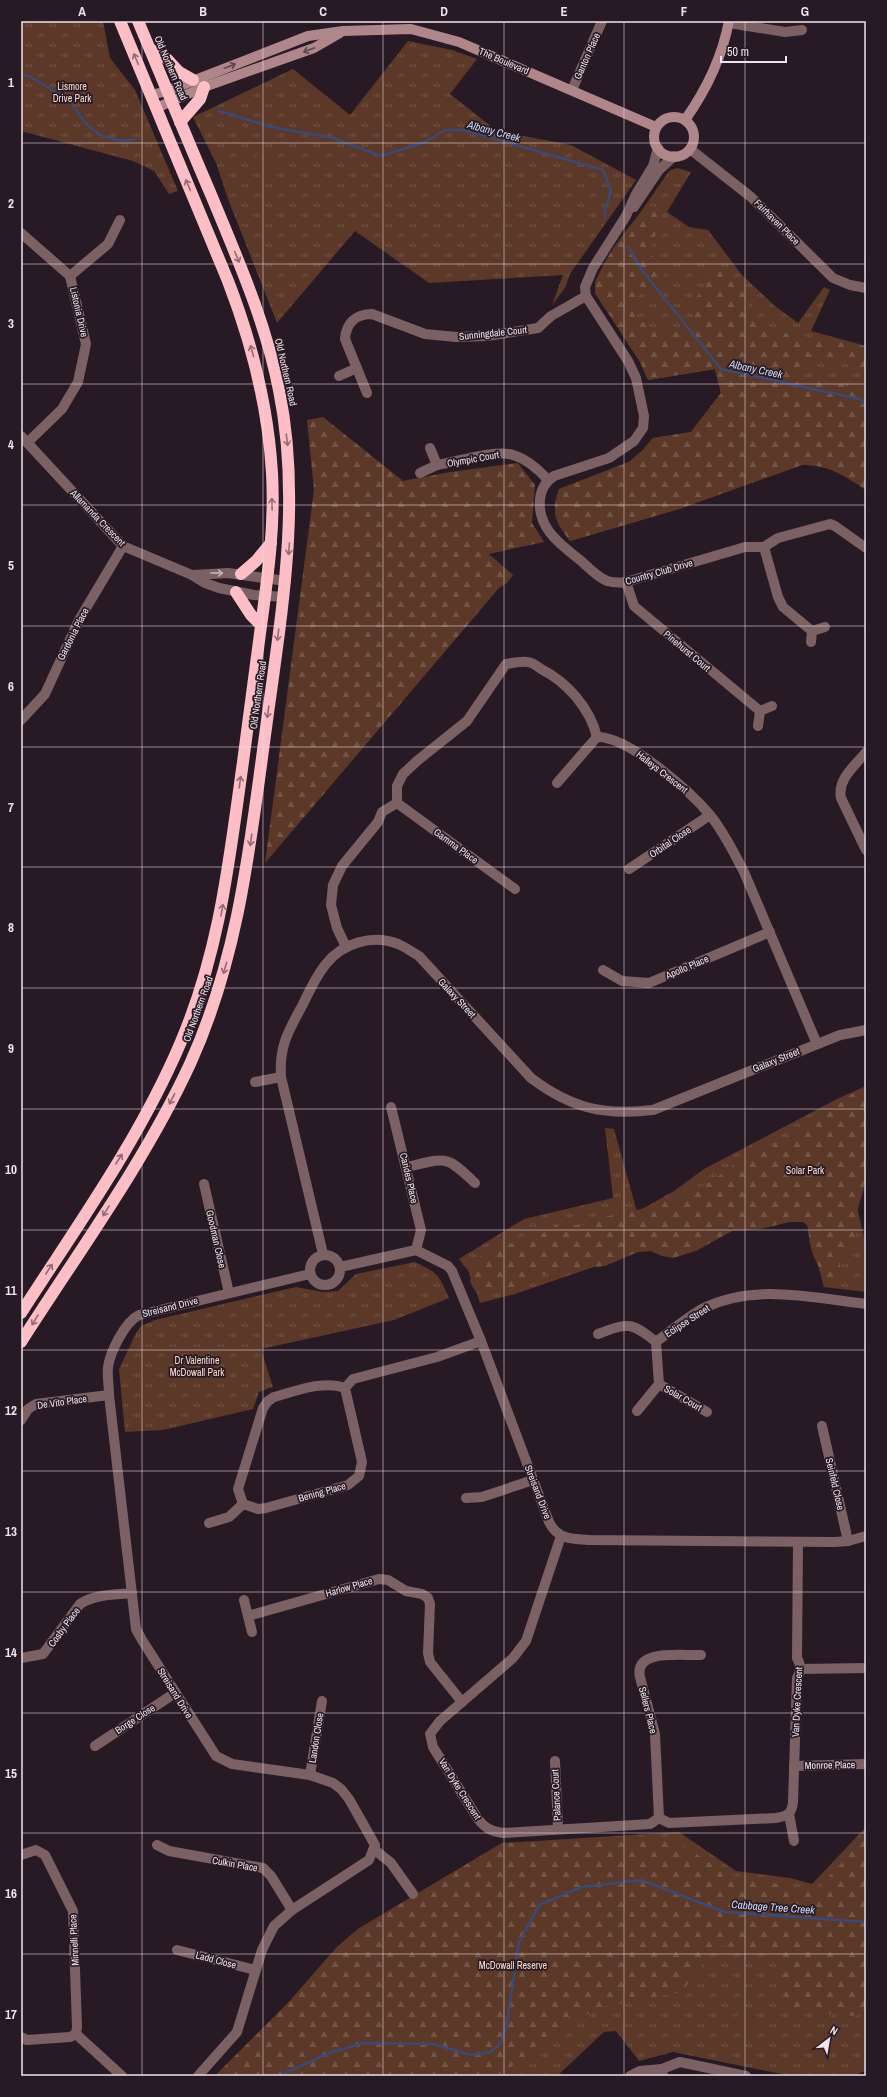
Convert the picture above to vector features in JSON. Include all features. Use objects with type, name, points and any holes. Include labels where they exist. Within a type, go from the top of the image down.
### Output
[{"type":"highway","name":"Old Northern Road","points":[[21,1313],[138,1130],[167,1074],[193,1012],[222,909],[268,577],[271,543],[272,499],[270,448],[255,361],[245,325],[120,21]]},
{"type":"highway","name":"Old Northern Road","points":[[21,1342],[157,1130],[190,1064],[212,1008],[232,943],[243,895],[286,581],[290,529],[290,471],[283,409],[270,349],[246,280],[138,21]]},
{"type":"highway","points":[[150,49],[166,58],[179,72],[193,80]]},
{"type":"highway","points":[[180,122],[200,99],[204,87]]},
{"type":"highway","points":[[241,574],[256,562],[271,543]]},
{"type":"highway","points":[[236,592],[251,615],[261,625]]},
{"type":"street","name":"Ganton Place","points":[[572,90],[602,21]]},
{"type":"street","points":[[685,120],[713,76],[729,22],[786,32],[802,30]]},
{"type":"street","name":"The Boulevard","points":[[156,108],[193,80],[308,36],[343,31],[411,29],[458,42],[572,90],[656,128]]},
{"type":"street","name":"The Boulevard","points":[[151,95],[170,96],[204,87],[314,48],[343,31]]},
{"type":"street","points":[[669,117],[676,117],[685,120],[691,126],[694,134],[690,149],[684,154],[674,156],[667,155],[658,148],[654,139],[656,128],[663,120],[669,117]]},
{"type":"street","points":[[548,480],[554,476],[609,458],[634,441],[643,428],[644,416],[636,378],[628,361],[586,296],[585,287],[593,268],[626,216],[636,194],[653,166],[658,148]]},
{"type":"street","name":"Fairhaven Place","points":[[690,149],[751,197],[829,274],[850,285],[866,288]]},
{"type":"street","points":[[626,216],[642,198],[659,170],[674,156]]},
{"type":"street","points":[[70,276],[108,244],[120,220]]},
{"type":"street","name":"Listonia Drive","points":[[21,233],[70,276],[86,344],[78,382],[62,409],[24,439]]},
{"type":"street","name":"Sunningdale Court","points":[[367,393],[345,338],[345,330],[355,318],[363,314],[372,314],[425,334],[437,336],[487,336],[538,328],[551,316],[586,296]]},
{"type":"street","points":[[339,376],[357,368]]},
{"type":"street","name":"Allamanda Crescent","points":[[24,439],[123,546],[192,575],[204,583],[236,592],[284,597]]},
{"type":"street","name":"Olympic Court","points":[[430,448],[436,465]]},
{"type":"street","name":"Olympic Court","points":[[420,473],[436,465],[502,453],[514,455],[537,468],[548,480]]},
{"type":"street","name":"Country Club Drive","points":[[548,480],[542,490],[540,504],[544,526],[551,536],[606,580],[613,583],[626,582],[745,547],[764,547],[778,538],[830,524],[836,526],[866,548]]},
{"type":"street","name":"Gardonia Place","points":[[21,720],[45,694],[79,620],[123,546]]},
{"type":"street","points":[[764,547],[778,597],[783,607],[811,637],[825,626]]},
{"type":"street","name":"Allamanda Crescent","points":[[192,575],[210,573],[241,574],[286,581]]},
{"type":"street","name":"Pinehurst Court","points":[[626,582],[634,606],[760,711]]},
{"type":"street","points":[[346,947],[337,928],[331,905],[333,885],[342,866],[378,822],[382,812],[397,803],[397,786],[403,774],[417,761],[467,722],[506,664],[528,662],[553,675],[570,690],[582,704],[594,727],[597,737],[557,783]]},
{"type":"street","points":[[758,726],[760,711],[772,706]]},
{"type":"street","name":"Halleys Crescent","points":[[597,737],[605,737],[634,749],[689,792],[710,815],[730,845],[744,872],[817,1044]]},
{"type":"street","points":[[866,752],[842,781],[839,789],[841,798],[866,850]]},
{"type":"street","name":"Gamma Place","points":[[397,803],[516,889]]},
{"type":"street","name":"Orbital Close","points":[[629,869],[710,815]]},
{"type":"street","name":"Apollo Place","points":[[603,970],[622,982],[649,982],[770,932]]},
{"type":"street","name":"Galaxy Street","points":[[323,1254],[281,1077],[280,1052],[318,975],[332,956],[346,947],[365,941],[388,941],[398,944],[419,956],[531,1078],[549,1091],[566,1100],[594,1109],[625,1113],[653,1110],[840,1035],[866,1030]]},
{"type":"street","points":[[255,1082],[281,1077]]},
{"type":"street","name":"Carides Place","points":[[391,1107],[407,1167],[421,1230],[416,1250]]},
{"type":"street","points":[[407,1167],[437,1160],[445,1160],[455,1164],[475,1183]]},
{"type":"street","name":"Goodman Close","points":[[204,1184],[229,1293]]},
{"type":"street","points":[[340,1267],[416,1250]]},
{"type":"street","name":"Streisand Drive","points":[[416,1250],[452,1271],[481,1341],[549,1522],[556,1532],[562,1536]]},
{"type":"street","points":[[323,1254],[335,1258],[340,1267],[338,1278],[328,1284],[317,1283],[310,1274],[312,1262],[323,1254]]},
{"type":"street","name":"Streisand Drive","points":[[310,1274],[153,1310],[133,1318],[127,1325],[110,1359],[108,1368],[109,1396],[136,1629],[210,1750],[223,1761],[232,1764],[310,1775],[326,1780],[341,1789],[372,1838],[375,1850]]},
{"type":"street","name":"Eclipse Street","points":[[659,1384],[656,1342],[703,1309],[727,1299],[751,1295],[777,1294],[866,1304]]},
{"type":"street","points":[[598,1334],[621,1326],[629,1325],[638,1328],[656,1342]]},
{"type":"street","points":[[209,1523],[229,1516],[242,1504],[238,1488],[241,1476],[263,1408],[274,1397],[318,1386],[335,1384],[345,1388],[353,1379],[437,1357],[481,1341]]},
{"type":"street","points":[[637,1411],[659,1384]]},
{"type":"street","name":"Solar Court","points":[[659,1384],[707,1412]]},
{"type":"street","name":"Bening Place","points":[[242,1504],[258,1510],[348,1485],[359,1476],[362,1462],[345,1388]]},
{"type":"street","name":"De Vito Place","points":[[21,1420],[28,1409],[36,1404],[109,1396]]},
{"type":"street","name":"Seinfeld Close","points":[[822,1426],[848,1542]]},
{"type":"street","points":[[466,1498],[482,1498],[533,1480]]},
{"type":"street","points":[[562,1536],[568,1539],[590,1540],[848,1542],[866,1536]]},
{"type":"street","name":"Van Dyke Crescent","points":[[562,1536],[526,1641],[513,1658],[433,1728],[430,1737],[433,1747],[485,1828],[503,1833],[650,1824],[659,1818]]},
{"type":"street","name":"Van Dyke Crescent","points":[[794,1841],[789,1814],[794,1802],[797,1678],[800,1674],[800,1663],[797,1658],[798,1542]]},
{"type":"street","name":"Harlow Place","points":[[248,1616],[379,1579],[388,1580],[403,1590],[422,1594],[428,1598],[430,1604],[428,1653],[430,1662],[437,1673],[462,1702]]},
{"type":"street","name":"Cosby Place","points":[[21,1658],[43,1654],[80,1604],[86,1600],[96,1597],[132,1593]]},
{"type":"street","points":[[244,1600],[252,1632]]},
{"type":"street","name":"Sellers Place","points":[[659,1818],[655,1734],[640,1677],[640,1667],[645,1660],[655,1656],[701,1655]]},
{"type":"street","points":[[800,1669],[866,1668]]},
{"type":"street","name":"Borge Close","points":[[95,1746],[175,1693]]},
{"type":"street","name":"Landon Close","points":[[310,1775],[322,1700]]},
{"type":"street","name":"Palance Court","points":[[555,1761],[558,1829]]},
{"type":"street","name":"Monroe Place","points":[[794,1766],[866,1764]]},
{"type":"street","points":[[659,1818],[669,1823],[776,1818],[785,1817],[789,1814]]},
{"type":"street","name":"Culkin Place","points":[[157,1845],[169,1851],[263,1868],[271,1876],[292,1910]]},
{"type":"street","name":"Minnelli Place","points":[[21,1855],[36,1850],[45,1855],[73,1911],[76,2034]]},
{"type":"street","points":[[198,2076],[237,2032],[256,1970],[270,1932],[292,1910],[369,1860],[375,1850],[391,1863],[413,1894]]},
{"type":"street","name":"Ladd Close","points":[[177,1950],[256,1970]]},
{"type":"street","points":[[21,2037],[27,2040],[70,2037],[76,2034],[122,2076]]},
{"type":"street","points":[[630,2076],[640,2071],[663,2073],[680,2062],[746,2076]]},
{"type":"green space","name":"Lismore Drive Park","points":[[21,21],[103,21],[110,58],[135,90],[178,191],[169,194],[154,171],[133,161],[21,131]]},
{"type":"green space","points":[[408,41],[452,50],[477,59],[450,94],[497,131],[571,145],[636,180],[570,274],[565,288],[552,305],[563,275],[429,283],[355,231],[277,323],[228,199],[216,163],[193,117],[293,69],[350,115]]},
{"type":"green space","points":[[258,151],[276,155],[272,171],[254,167]]},
{"type":"green space","points":[[677,168],[691,172],[667,212],[689,227],[708,230],[742,275],[775,306],[798,323],[824,287],[830,290],[811,331],[866,346],[866,490],[836,472],[812,465],[802,465],[679,509],[570,541],[561,528],[556,516],[555,504],[559,489],[629,462],[642,451],[653,438],[691,432],[721,393],[715,369],[648,380],[640,362],[595,293],[595,282],[602,268],[669,171]]},
{"type":"green space","points":[[653,206],[659,211],[659,223],[650,253],[666,272],[657,286],[639,295],[634,313],[647,326],[659,332],[665,333],[691,330],[694,302],[718,263],[750,299],[747,317],[769,329],[800,337],[866,346],[866,371],[813,351],[804,376],[845,385],[866,396],[866,490],[836,472],[812,465],[802,465],[679,509],[570,541],[561,528],[556,516],[555,504],[559,489],[629,462],[642,451],[653,438],[691,432],[721,393],[715,369],[648,380],[640,362],[595,293],[601,271],[614,248],[645,207]]},
{"type":"green space","points":[[323,417],[403,481],[450,472],[518,463],[535,485],[532,523],[544,542],[489,554],[513,575],[507,583],[499,588],[265,863],[314,490],[307,420]]},
{"type":"green space","name":"Solar Park","points":[[866,1086],[866,1175],[851,1184],[866,1244],[866,1292],[824,1287],[805,1218],[731,1225],[661,1244],[515,1294],[480,1303],[469,1272],[459,1259],[524,1219],[613,1198],[605,1128],[614,1129],[637,1212],[674,1191],[704,1169],[839,1098]]},
{"type":"green space","name":"Solar Park","points":[[866,1087],[866,1172],[863,1192],[858,1208],[856,1236],[851,1246],[840,1260],[840,1278],[837,1283],[823,1273],[818,1266],[810,1243],[808,1226],[803,1222],[790,1222],[761,1229],[732,1231],[696,1251],[673,1258],[662,1256],[651,1251],[638,1252],[605,1266],[573,1269],[541,1275],[524,1284],[489,1295],[477,1293],[472,1286],[470,1281],[473,1264],[479,1257],[504,1244],[529,1241],[557,1225],[585,1225],[594,1219],[641,1209],[696,1191],[740,1160],[797,1132],[852,1094]]},
{"type":"green space","name":"Dr Valentine McDowall Park","points":[[415,1262],[429,1269],[440,1279],[449,1298],[394,1320],[261,1349],[273,1387],[259,1392],[253,1409],[163,1430],[125,1432],[119,1369],[136,1333],[141,1326],[155,1320],[296,1287],[323,1292],[338,1291],[356,1274]]},
{"type":"green space","name":"McDowall Reserve","points":[[866,1827],[866,2071],[851,2076],[791,2076],[673,2052],[639,2061],[616,2031],[604,2032],[557,2076],[215,2076],[288,2003],[337,1947],[358,1929],[502,1843],[679,1832],[736,1871],[790,1878],[812,1884]]},
{"type":"green space","name":"McDowall Reserve","points":[[866,1835],[866,2012],[855,2016],[786,2009],[781,1954],[717,1945],[682,1992],[596,2008],[497,2076],[215,2076],[288,2003],[337,1947],[358,1929],[502,1843],[674,1839],[707,1861],[737,1877],[818,1890]]},
{"type":"green space","points":[[738,2014],[755,2018],[752,2030],[735,2026]]},
{"type":"waterway","name":"Albany Creek","points":[[21,75],[29,76],[69,100],[87,125],[100,135],[121,141],[136,139]]},
{"type":"waterway","name":"Albany Creek","points":[[219,111],[272,127],[333,138],[381,156],[425,142],[445,130],[464,130],[603,170],[611,191],[605,210],[605,219]]},
{"type":"waterway","name":"Albany Creek","points":[[628,247],[641,269],[721,369],[860,399],[866,405]]},
{"type":"waterway","name":"Cabbage Tree Creek","points":[[279,2076],[329,2053],[364,2043],[433,2044],[471,2055],[490,2052],[500,2044],[506,2028],[519,1942],[539,1905],[582,1887],[641,1880],[725,1912],[866,1922]]}]
